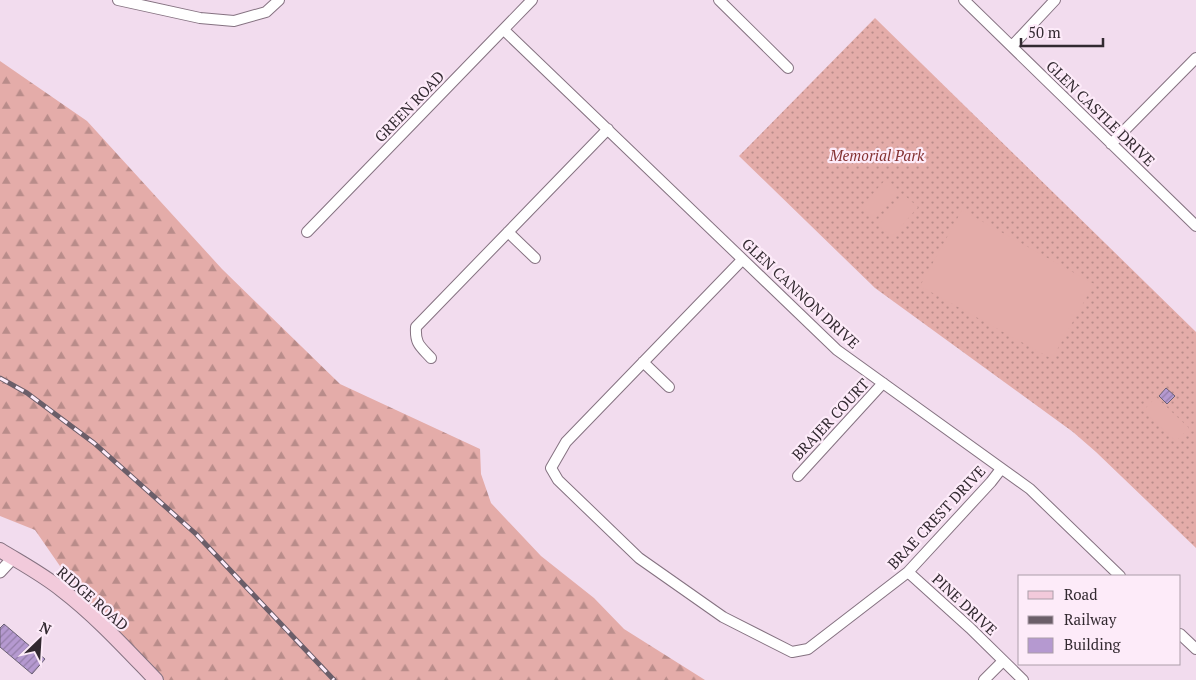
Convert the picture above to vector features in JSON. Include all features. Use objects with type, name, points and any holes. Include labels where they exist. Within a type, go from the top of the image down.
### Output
[{"type":"main road","name":"RIDGE ROAD","points":[[0,550],[30,567],[62,590],[100,624],[156,680]]},
{"type":"street","points":[[118,0],[200,18],[234,21],[266,12],[279,0]]},
{"type":"street","name":"GREEN ROAD","points":[[307,232],[532,0]]},
{"type":"street","points":[[719,0],[788,68]]},
{"type":"street","name":"GLEN CASTLE DRIVE","points":[[964,0],[1196,226]]},
{"type":"street","points":[[1012,46],[1056,0]]},
{"type":"street","name":"GLEN CANNON DRIVE","points":[[504,30],[837,350],[1030,489],[1119,575]]},
{"type":"street","points":[[1111,144],[1196,58]]},
{"type":"street","points":[[430,358],[419,347],[416,340],[416,327],[608,129]]},
{"type":"street","points":[[508,232],[536,258]]},
{"type":"street","name":"BRAE CREST DRIVE","points":[[742,260],[566,442],[551,468],[558,480],[639,558],[722,617],[792,652],[808,649],[908,572],[992,482],[1001,469]]},
{"type":"street","points":[[643,362],[669,387]]},
{"type":"street","name":"BRAJER COURT","points":[[798,476],[883,383]]},
{"type":"street","points":[[0,572],[13,558]]},
{"type":"street","name":"PINE DRIVE","points":[[908,572],[1023,680]]},
{"type":"street","points":[[1181,635],[1196,649]]},
{"type":"street","points":[[984,680],[1003,661]]},
{"type":"green space","name":"Memorial Park","points":[[875,18],[1196,332],[1196,548],[1073,432],[875,288],[739,156]]},
{"type":"green space","points":[[0,61],[87,121],[222,269],[340,384],[480,449],[481,474],[491,503],[541,556],[594,598],[624,629],[705,680],[159,680],[71,582],[35,530],[0,516]]},
{"type":"green space","points":[[886,179],[900,191],[874,220],[860,208]]},
{"type":"green space","points":[[904,195],[918,207],[892,237],[878,225]]},
{"type":"green space","points":[[962,210],[1094,284],[1052,359],[920,286]]},
{"type":"green space","points":[[1156,397],[1189,428],[1176,441],[1143,411]]},
{"type":"building","points":[[1166,388],[1175,396],[1167,404],[1159,396]]},
{"type":"building","points":[[4,624],[45,659],[32,674],[0,647],[0,628]]},
{"type":"railway","points":[[0,378],[27,393],[94,443],[196,534],[334,680]]}]
